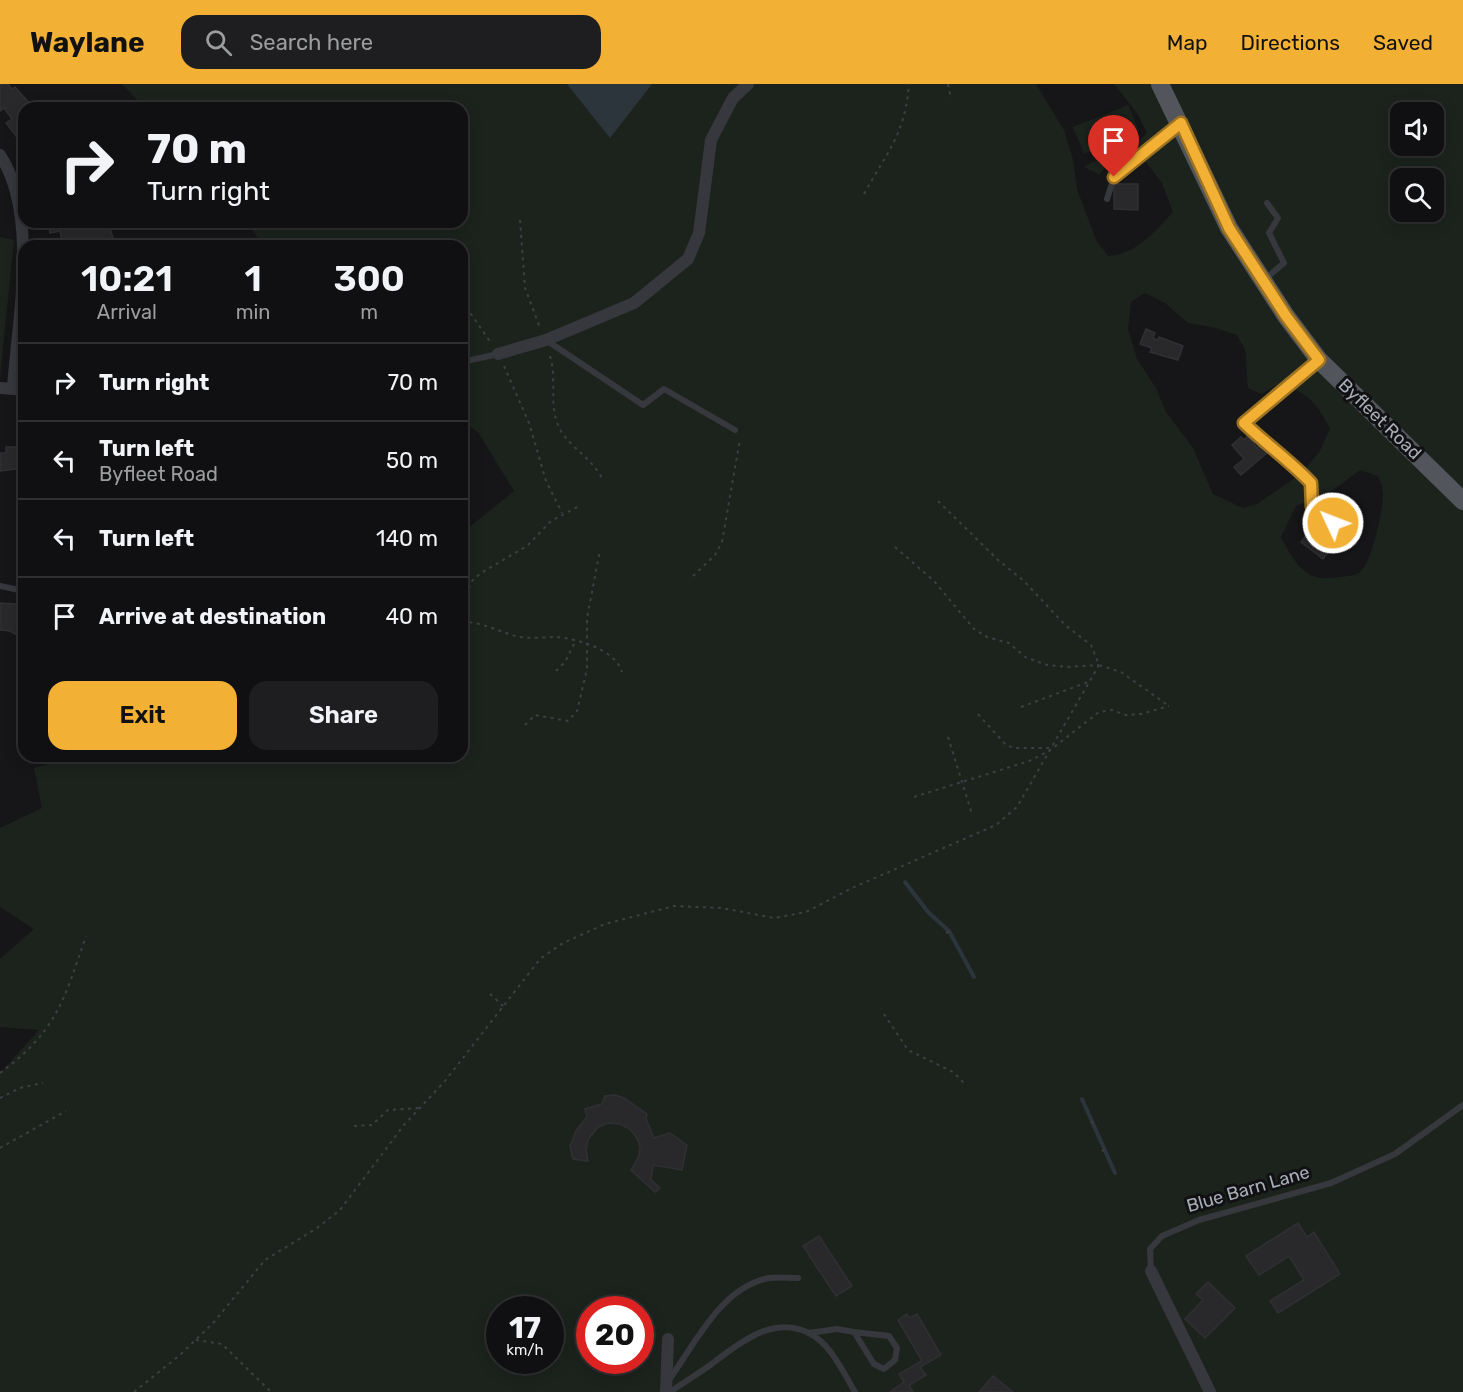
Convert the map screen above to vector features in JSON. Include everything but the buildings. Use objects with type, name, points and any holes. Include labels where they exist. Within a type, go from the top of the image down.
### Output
[{"type":"main road","name":"Byfleet Road","points":[[1160,84],[1181,123],[1229,228],[1262,281],[1319,360],[1463,501]]},
{"type":"street","points":[[498,354],[546,340],[633,303],[688,259],[699,232],[711,140],[733,98],[748,84]]},
{"type":"street","points":[[0,155],[11,172],[18,204]]},
{"type":"street","points":[[12,388],[18,300]]},
{"type":"street","name":"Blue Barn Lane","points":[[1151,1271],[1210,1392]]},
{"type":"street","points":[[668,1339],[668,1389]]},
{"type":"lane","points":[[1107,199],[1114,177],[1181,123]]},
{"type":"lane","points":[[1262,281],[1284,263],[1269,233],[1278,218],[1267,203]]},
{"type":"lane","points":[[546,340],[644,405],[664,389],[735,430]]},
{"type":"lane","points":[[468,361],[498,354]]},
{"type":"lane","points":[[1319,360],[1244,423],[1267,445],[1286,456],[1311,483],[1312,507],[1333,523]]},
{"type":"lane","points":[[0,586],[18,590]]},
{"type":"lane","name":"Blue Barn Lane","points":[[1151,1271],[1150,1249],[1162,1236],[1199,1220],[1331,1183],[1395,1154],[1463,1105]]},
{"type":"lane","points":[[668,1389],[711,1320],[737,1291],[769,1278],[798,1278]]},
{"type":"lane","points":[[668,1389],[749,1337],[776,1328],[809,1333],[837,1329],[889,1336],[897,1348],[895,1360],[884,1369],[878,1367],[854,1332]]},
{"type":"lane","points":[[809,1333],[836,1360],[855,1392]]},
{"type":"path","points":[[864,194],[899,137],[905,118],[909,84]]},
{"type":"path","points":[[948,84],[951,99]]},
{"type":"path","points":[[520,220],[525,288],[546,340],[555,375],[554,412],[558,426],[563,436],[590,458],[602,478]]},
{"type":"path","points":[[468,310],[498,354],[529,423],[546,482],[562,513]]},
{"type":"path","points":[[693,576],[715,555],[722,542],[740,438]]},
{"type":"path","points":[[938,501],[1024,581],[1065,626],[1091,645],[1099,665]]},
{"type":"path","points":[[468,591],[471,582],[492,564],[527,546],[551,521],[562,513],[581,505]]},
{"type":"path","points":[[895,547],[934,581],[974,629],[987,637],[1009,643],[1025,657],[1047,665],[1067,667],[1099,665],[1121,672],[1169,705],[1141,714],[1126,715],[1112,710],[1099,712],[1049,750],[1029,761],[914,797]]},
{"type":"path","points":[[525,725],[535,715],[568,721],[577,711],[587,669],[587,618],[600,550]]},
{"type":"path","points":[[468,622],[522,637],[556,637],[576,641],[611,656],[620,665],[622,672]]},
{"type":"path","points":[[556,671],[565,662],[576,641]]},
{"type":"path","points":[[134,1392],[195,1340],[225,1309],[265,1260],[340,1210],[419,1107],[445,1081],[540,959],[563,943],[605,924],[674,906],[722,908],[774,918],[806,912],[852,888],[996,825],[1017,807],[1099,665]]},
{"type":"path","points":[[1021,707],[1088,682]]},
{"type":"path","points":[[978,714],[1006,746],[1049,750]]},
{"type":"path","points":[[948,737],[972,814]]},
{"type":"path","points":[[946,933],[952,930]]},
{"type":"path","points":[[0,1073],[40,1039],[49,1028],[71,986],[86,936]]},
{"type":"path","points":[[490,994],[503,1006]]},
{"type":"path","points":[[884,1014],[908,1050],[953,1072],[965,1084]]},
{"type":"path","points":[[0,1098],[20,1088],[43,1083]]},
{"type":"path","points":[[354,1126],[372,1125],[388,1110],[394,1108],[419,1107]]},
{"type":"path","points":[[0,1148],[66,1111]]},
{"type":"path","points":[[1102,1151],[1106,1149]]},
{"type":"path","points":[[195,1340],[222,1344],[272,1392]]},
{"type":"shaded area","points":[[122,84],[1036,84],[1064,130],[1073,160],[1077,189],[1096,240],[1108,256],[1118,255],[1136,247],[1173,212],[1162,183],[1145,161],[1115,159],[1099,174],[1084,167],[1133,144],[1147,133],[1138,114],[1114,84],[1463,84],[1463,1392],[0,1392],[0,1073],[39,1030],[0,1027],[0,959],[34,929],[0,907],[0,828],[42,808],[34,768],[54,762],[468,762],[468,528],[514,491],[478,432],[468,425],[468,240],[259,240],[251,228],[468,228],[468,102],[139,102]],"holes":[[[1145,293],[1165,303],[1188,323],[1212,327],[1237,335],[1245,349],[1248,388],[1262,394],[1280,383],[1305,395],[1316,405],[1330,429],[1320,451],[1301,474],[1257,504],[1243,508],[1213,494],[1193,448],[1166,412],[1156,388],[1137,359],[1128,329],[1131,302]],[[1360,470],[1378,476],[1383,492],[1383,502],[1376,536],[1364,568],[1352,575],[1328,578],[1318,577],[1303,570],[1281,537],[1296,506],[1332,491]]]},
{"type":"shaded area","points":[[567,84],[652,84],[610,138]]},
{"type":"shaded area","points":[[1128,105],[1139,131],[1084,154],[1073,127]]},
{"type":"shaded area","points":[[0,237],[14,240],[0,376]]},
{"type":"waterway","points":[[905,882],[928,912],[949,931],[974,977]]},
{"type":"waterway","points":[[1082,1099],[1115,1173]]},
{"type":"route","points":[[1114,177],[1181,123],[1229,228],[1286,316],[1319,360],[1244,423],[1267,445],[1286,456],[1311,483],[1312,507],[1333,523]]}]
